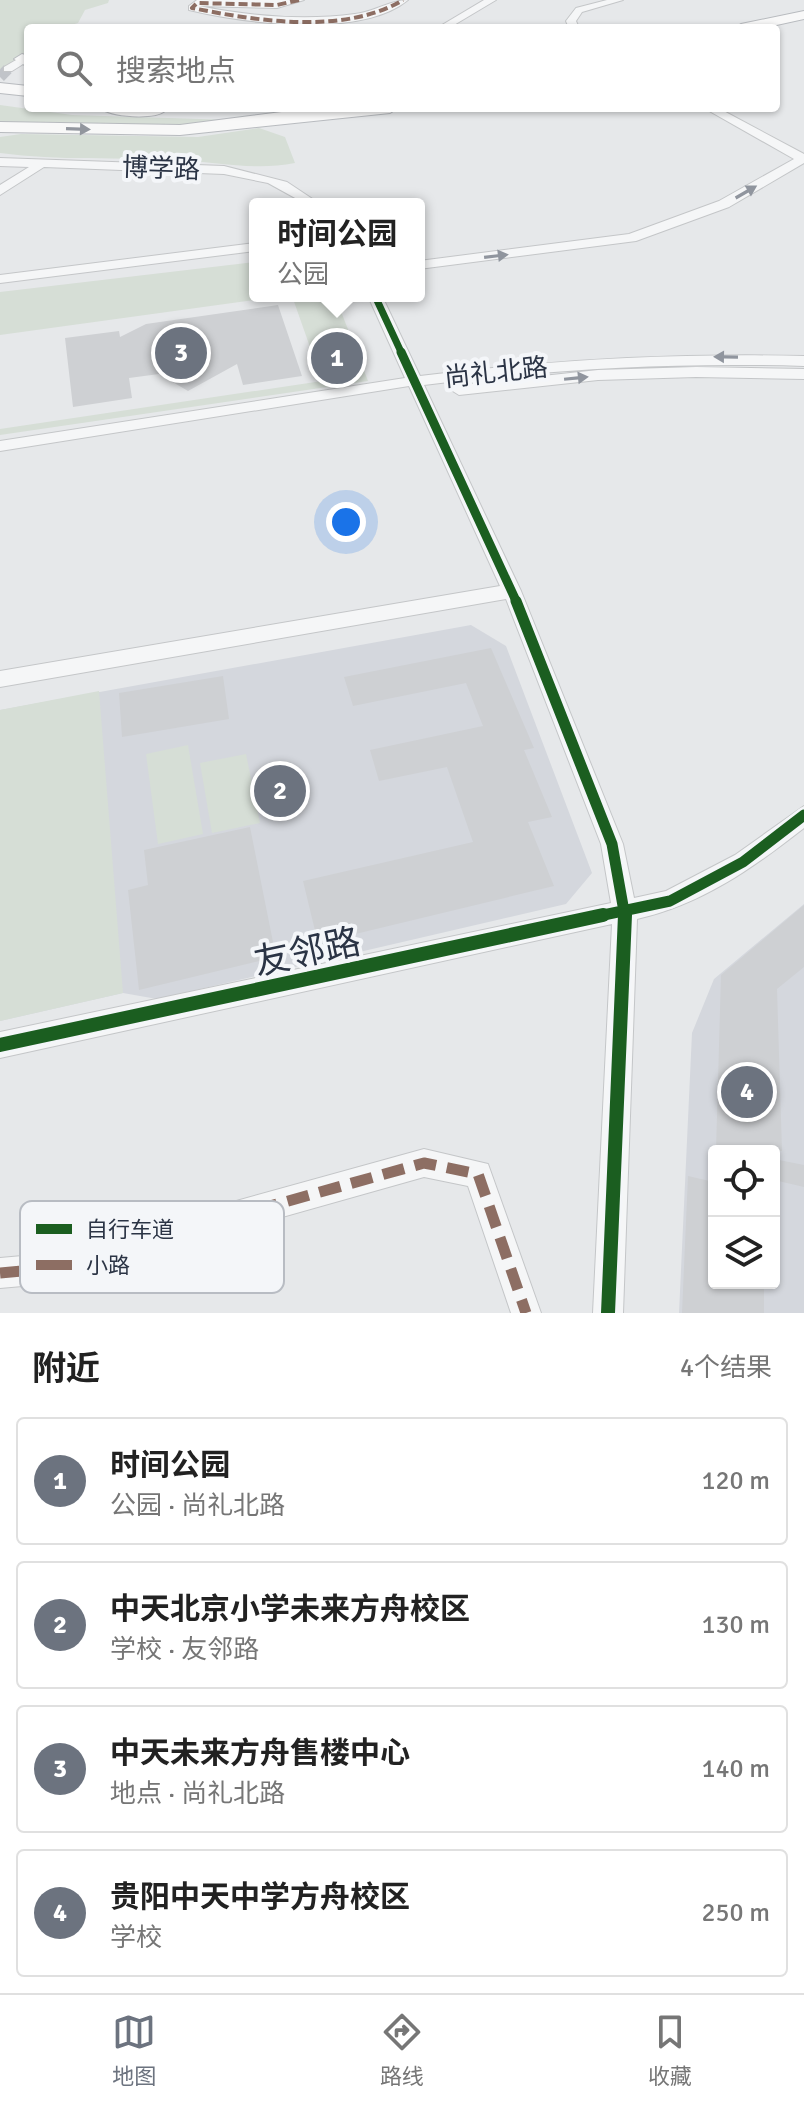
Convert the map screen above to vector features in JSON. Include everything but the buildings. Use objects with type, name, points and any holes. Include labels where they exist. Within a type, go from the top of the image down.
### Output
[{"type":"highway","points":[[760,24],[804,15]]},
{"type":"highway","points":[[780,33],[804,28]]},
{"type":"highway","points":[[0,88],[24,91]]},
{"type":"highway","points":[[0,97],[24,100]]},
{"type":"highway","points":[[256,112],[331,113]]},
{"type":"highway","points":[[3,127],[180,130],[343,112]]},
{"type":"street","points":[[299,0],[277,5],[197,3],[192,8],[270,18],[357,16],[379,14],[403,0]]},
{"type":"street","points":[[449,24],[491,0]]},
{"type":"street","points":[[572,24],[571,21],[579,10],[618,0]]},
{"type":"street","points":[[357,16],[360,24]]},
{"type":"street","points":[[717,112],[804,158]]},
{"type":"street","points":[[790,151],[804,147]]},
{"type":"street","points":[[425,264],[631,238],[724,204],[804,158]]},
{"type":"street","name":"博学路","points":[[0,162],[224,170],[260,176],[293,187],[307,198]]},
{"type":"street","points":[[0,191],[41,164]]},
{"type":"street","points":[[0,279],[249,248]]},
{"type":"street","points":[[378,302],[512,591],[612,844],[625,912],[608,1313]]},
{"type":"street","name":"尚礼北路","points":[[0,457],[594,361],[674,356],[804,361]]},
{"type":"street","name":"尚礼北路","points":[[0,446],[418,388],[598,375],[696,372],[804,374]]},
{"type":"street","points":[[0,679],[512,591]]},
{"type":"street","name":"友邻路","points":[[0,1045],[670,901],[743,862],[804,815]]},
{"type":"street","points":[[284,1202],[424,1163],[478,1174],[526,1313]]},
{"type":"street","points":[[0,1273],[20,1271]]},
{"type":"shaded area","points":[[0,0],[109,0],[85,10],[75,24],[24,24],[24,57],[0,70]]},
{"type":"shaded area","points":[[0,105],[24,108],[24,112],[232,120],[174,126],[0,124]]},
{"type":"shaded area","points":[[259,128],[285,137],[295,163],[251,166],[0,153],[0,137],[21,134],[198,137]]},
{"type":"shaded area","points":[[249,263],[249,301],[0,335],[0,292]]},
{"type":"shaded area","points":[[294,302],[337,302],[368,381],[0,435],[0,429],[322,381]]},
{"type":"shaded area","points":[[471,625],[506,646],[592,873],[566,904],[157,999],[123,993],[0,1021],[0,710]]},
{"type":"shaded area","points":[[99,691],[123,993],[0,1021],[0,710]]},
{"type":"shaded area","points":[[188,745],[203,834],[158,844],[146,754]]},
{"type":"shaded area","points":[[246,754],[260,823],[212,833],[200,763]]},
{"type":"shaded area","points":[[804,904],[804,1313],[679,1313],[692,1033],[714,979]]},
{"type":"tunnel","points":[[0,77],[8,69]]},
{"type":"marked path","points":[[299,0],[277,5],[197,3],[192,8],[259,18],[308,20],[379,13],[403,0]]},
{"type":"marked path","points":[[284,1202],[424,1163],[478,1174],[526,1313]]},
{"type":"marked path","points":[[0,1273],[20,1271]]},
{"type":"cycle path","points":[[378,302],[512,591],[612,844],[625,912],[608,1313]]},
{"type":"cycle path","points":[[0,1045],[670,901],[743,862],[804,815]]},
{"type":"place","name":"中天未来方舟售楼中心","points":[[181,353]]},
{"type":"place","name":"时间公园","points":[[337,358]]},
{"type":"place","name":"中天北京小学未来方舟校区","points":[[280,791]]},
{"type":"place","name":"贵阳中天中学方舟校区","points":[[747,1092]]}]
